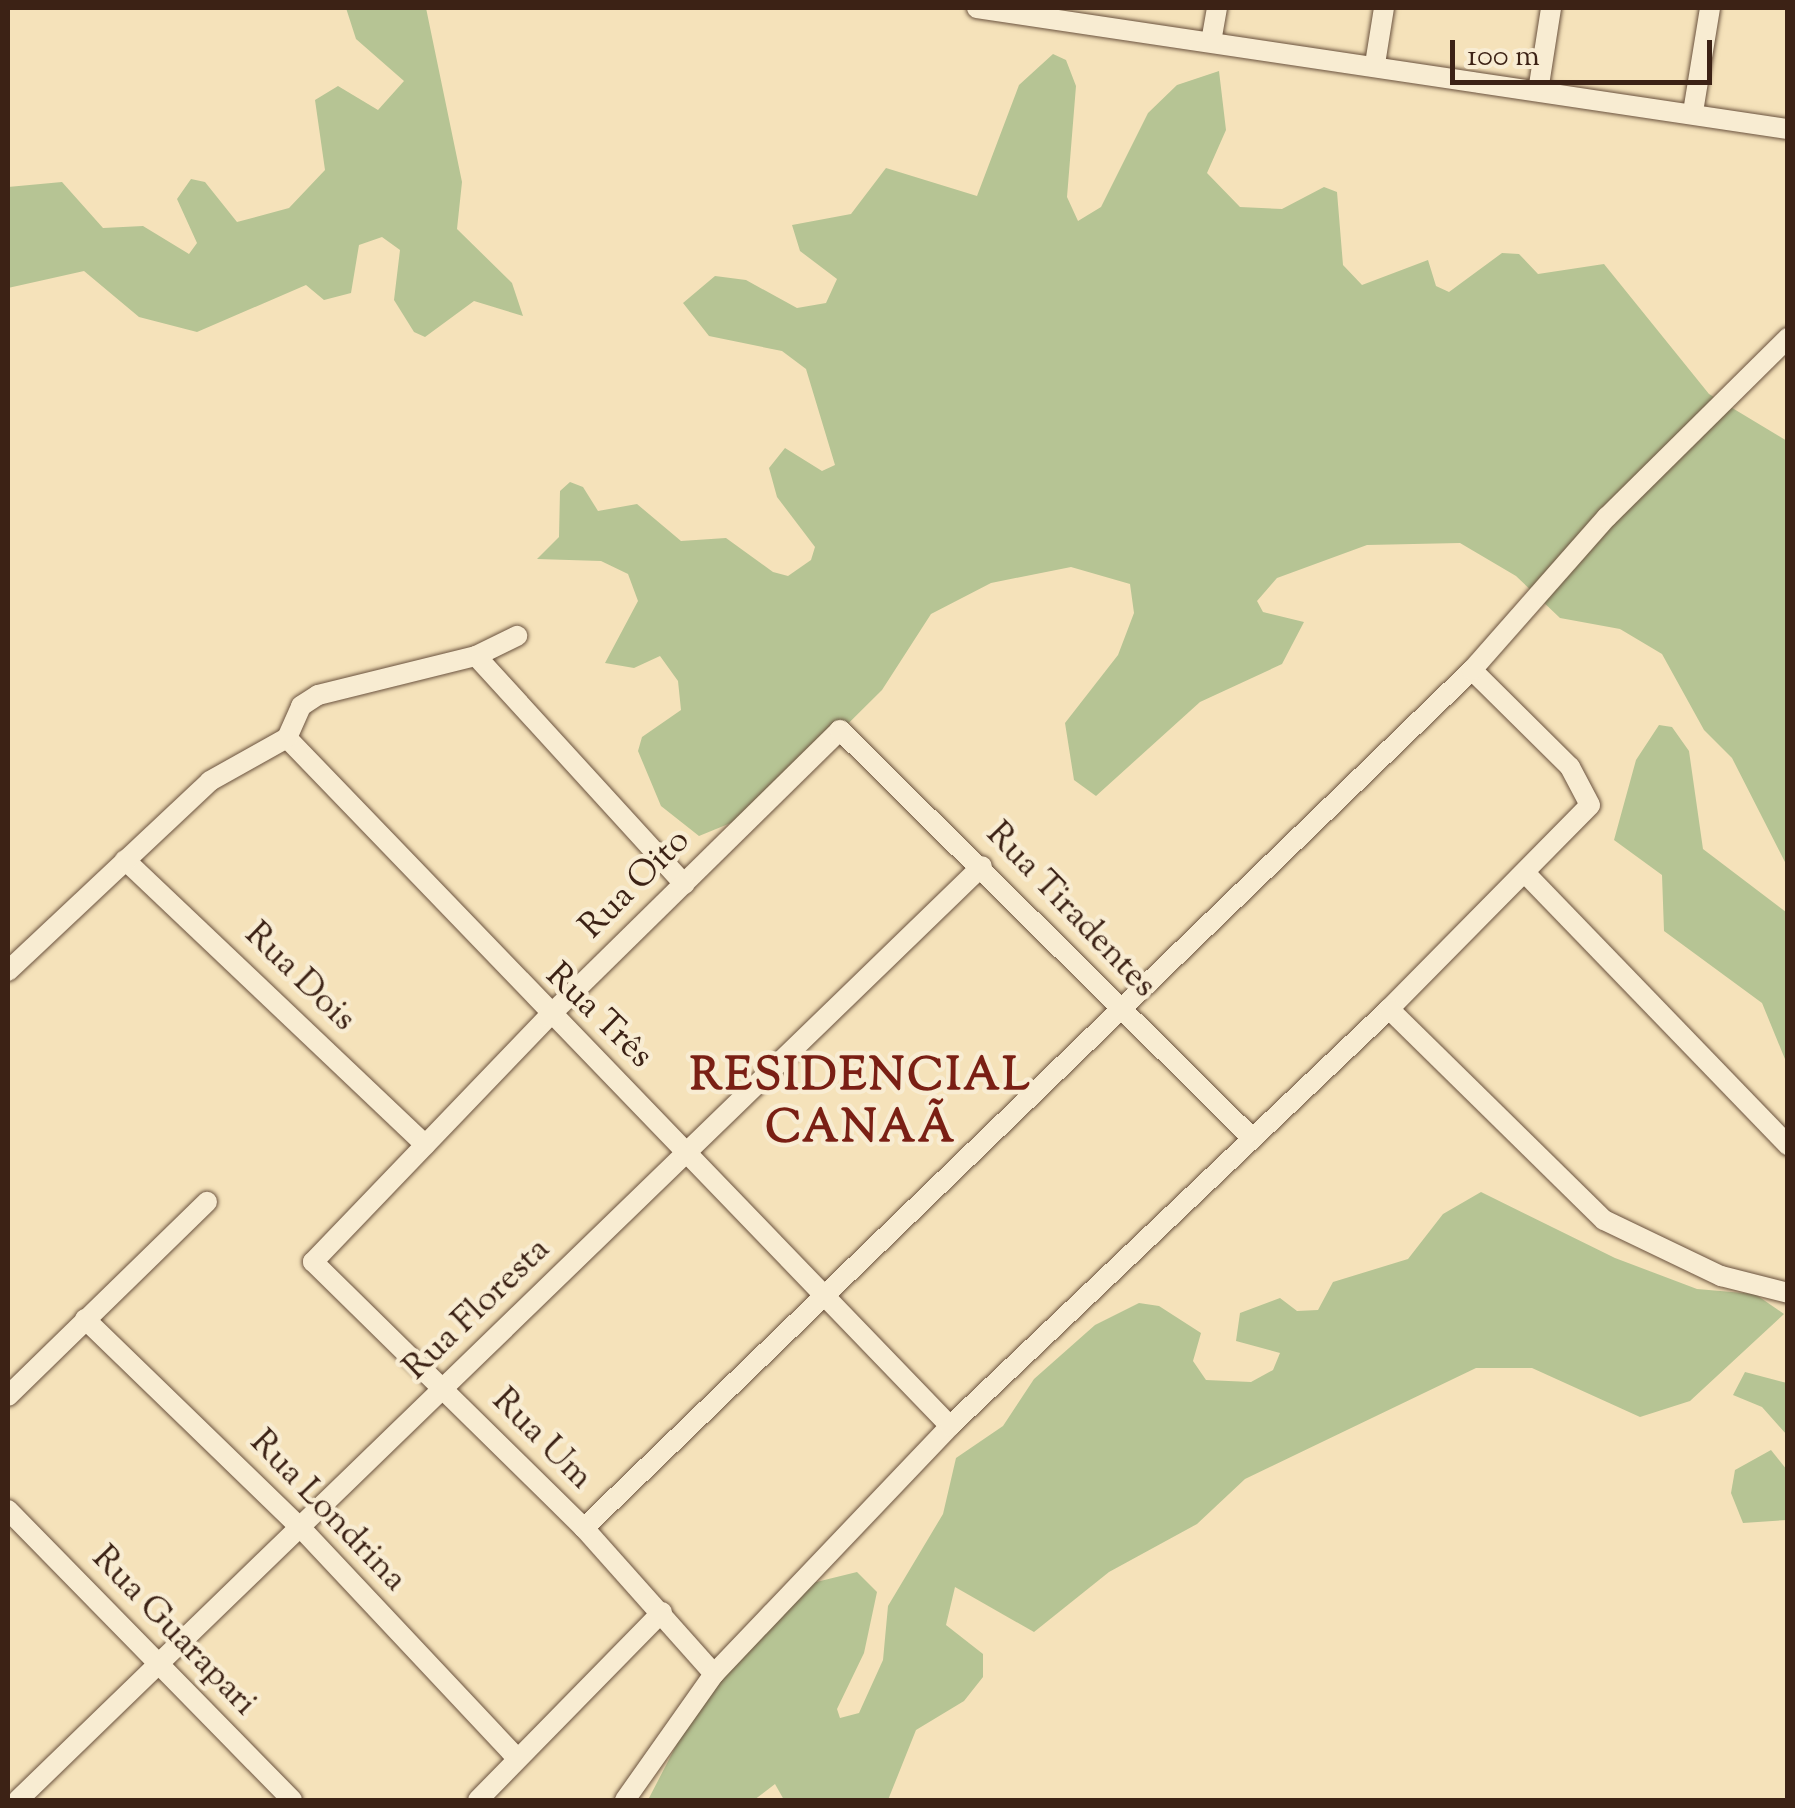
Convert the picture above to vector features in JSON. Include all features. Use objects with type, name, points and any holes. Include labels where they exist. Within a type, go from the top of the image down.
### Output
[{"type":"street","points":[[978,8],[1066,14],[1211,42],[1539,85],[1788,129]]},
{"type":"street","points":[[1211,42],[1217,8]]},
{"type":"street","points":[[1375,64],[1384,8]]},
{"type":"street","points":[[1539,85],[1551,8]]},
{"type":"street","points":[[1693,112],[1710,8]]},
{"type":"street","points":[[584,1528],[1472,670],[1608,517],[1788,338]]},
{"type":"street","points":[[8,972],[210,781],[287,738],[301,706],[318,695],[476,656],[518,636]]},
{"type":"street","points":[[476,656],[684,884]]},
{"type":"street","points":[[625,1800],[714,1674],[950,1426],[1389,1009],[1527,875],[1590,805],[1570,768],[1472,670]]},
{"type":"street","name":"Rua Oito","points":[[313,1262],[548,1018],[840,730]]},
{"type":"street","name":"Rua Tiradentes","points":[[840,730],[982,866],[1118,1008],[1252,1138]]},
{"type":"street","name":"Rua Três","points":[[287,738],[548,1018],[691,1148],[950,1426]]},
{"type":"street","name":"Rua Dois","points":[[125,860],[426,1145]]},
{"type":"street","name":"Rua Floresta","points":[[12,1799],[160,1663],[982,866]]},
{"type":"street","points":[[1527,875],[1788,1145]]},
{"type":"street","points":[[1389,1009],[1604,1220],[1721,1276],[1788,1293]]},
{"type":"street","points":[[8,1396],[208,1202]]},
{"type":"street","name":"Rua Um","points":[[313,1262],[584,1528],[714,1674]]},
{"type":"street","name":"Rua Londrina","points":[[85,1319],[300,1527],[517,1758]]},
{"type":"street","name":"Rua Guarapari","points":[[8,1510],[292,1800]]},
{"type":"street","points":[[478,1800],[662,1612]]},
{"type":"green space","points":[[346,8],[426,8],[462,182],[457,229],[512,283],[523,316],[474,301],[425,337],[414,332],[394,300],[400,250],[382,237],[359,245],[351,293],[324,300],[306,285],[197,332],[139,317],[84,271],[8,288],[8,187],[62,182],[103,228],[143,226],[189,254],[197,243],[177,199],[191,179],[205,182],[237,222],[289,208],[325,170],[315,100],[338,86],[378,110],[404,81],[356,39]]},
{"type":"green space","points":[[1053,54],[1066,60],[1076,86],[1067,197],[1078,221],[1101,207],[1148,113],[1177,85],[1219,71],[1226,130],[1207,173],[1240,207],[1282,209],[1324,187],[1337,192],[1343,265],[1362,285],[1428,260],[1436,286],[1449,292],[1502,253],[1519,254],[1538,274],[1604,264],[1709,394],[1787,441],[1787,866],[1732,758],[1704,730],[1662,654],[1620,629],[1560,618],[1516,576],[1460,543],[1367,545],[1277,578],[1257,601],[1263,612],[1304,622],[1282,664],[1200,702],[1096,796],[1074,780],[1065,723],[1118,655],[1134,613],[1130,584],[1071,567],[991,583],[931,614],[882,690],[760,811],[699,836],[661,806],[638,751],[642,737],[681,710],[678,681],[660,656],[634,668],[605,663],[638,601],[628,574],[601,561],[537,559],[559,537],[560,491],[570,482],[583,487],[598,511],[637,504],[681,541],[726,538],[773,572],[788,576],[811,560],[815,547],[777,497],[769,468],[785,448],[822,471],[835,465],[806,369],[782,351],[709,336],[683,303],[715,276],[746,280],[797,308],[826,303],[837,279],[800,251],[792,225],[851,214],[886,168],[977,196],[1019,85]]},
{"type":"green space","points":[[1659,725],[1672,727],[1689,751],[1703,849],[1786,912],[1787,1064],[1762,1003],[1664,931],[1662,875],[1614,840],[1636,760]]},
{"type":"green space","points":[[1481,1192],[1615,1258],[1697,1289],[1755,1294],[1784,1314],[1690,1401],[1640,1417],[1532,1368],[1476,1368],[1245,1479],[1197,1524],[1109,1572],[1034,1632],[955,1587],[946,1625],[983,1654],[983,1677],[964,1701],[916,1730],[888,1800],[784,1800],[775,1784],[754,1800],[648,1800],[710,1680],[800,1586],[857,1572],[877,1592],[864,1653],[837,1709],[840,1718],[859,1713],[883,1660],[888,1606],[943,1514],[956,1458],[1003,1426],[1034,1379],[1095,1325],[1139,1303],[1159,1306],[1201,1333],[1193,1361],[1206,1380],[1251,1382],[1273,1370],[1280,1353],[1236,1341],[1240,1313],[1280,1298],[1297,1311],[1318,1310],[1333,1282],[1408,1259],[1443,1214]]},
{"type":"green space","points":[[1745,1372],[1787,1383],[1787,1435],[1762,1407],[1733,1395]]},
{"type":"green space","points":[[1771,1450],[1787,1470],[1787,1520],[1743,1523],[1731,1493],[1735,1470]]},
{"type":"district","name":"RESIDENCIAL CANAÃ","points":[[861,1105]]}]
